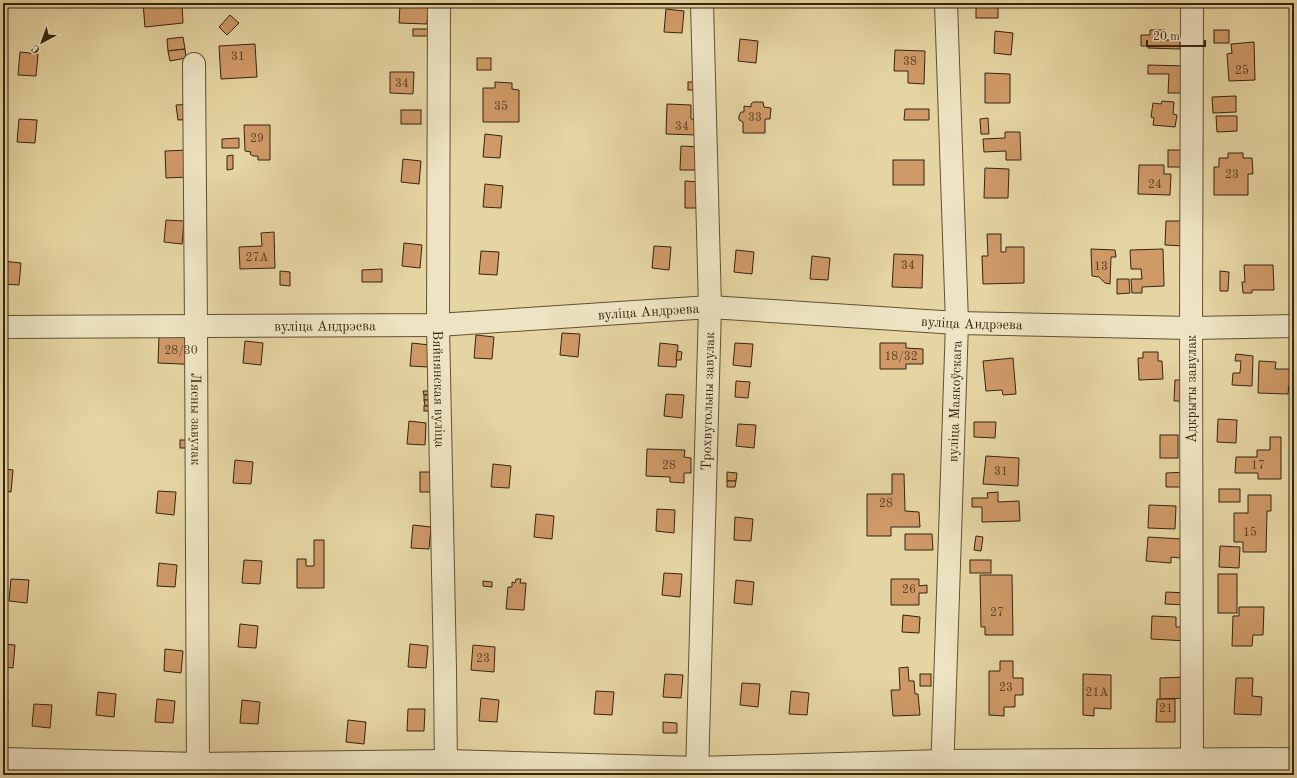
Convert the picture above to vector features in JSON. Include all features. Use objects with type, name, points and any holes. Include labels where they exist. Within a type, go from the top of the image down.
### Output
[{"type":"street","name":"Вяйнянская вуліца","points":[[439,3],[438,325],[446,768]]},
{"type":"street","name":"Трохвугольны завулак","points":[[698,771],[710,307],[702,3]]},
{"type":"street","name":"вуліца Маякоўскага","points":[[942,768],[957,323],[946,3]]},
{"type":"street","name":"Адкрыты завулак","points":[[1192,3],[1192,767]]},
{"type":"street","name":"Лясны завулак","points":[[194,64],[198,770]]},
{"type":"street","name":"вуліца Андрэева","points":[[3,327],[438,325],[710,307],[957,323],[1191,328],[1294,326]]},
{"type":"street","points":[[3,759],[198,770],[446,768],[698,771],[1192,767],[1294,759]]},
{"type":"building","points":[[143,3],[163,3],[163,6],[182,5],[183,23],[145,27]]},
{"type":"building","points":[[976,3],[998,3],[998,18],[976,18]]},
{"type":"building","points":[[400,5],[428,6],[427,24],[399,23]]},
{"type":"building","points":[[666,9],[684,11],[682,33],[664,32]]},
{"type":"building","points":[[230,15],[239,23],[227,35],[219,27]]},
{"type":"building","points":[[413,29],[437,29],[437,36],[413,36]]},
{"type":"building","points":[[1150,30],[1165,30],[1165,40],[1180,40],[1180,49],[1148,48],[1148,46],[1141,46],[1141,35],[1150,35]]},
{"type":"building","points":[[1214,30],[1229,30],[1229,43],[1214,43]]},
{"type":"building","points":[[995,31],[1013,33],[1011,55],[994,53]]},
{"type":"building","points":[[183,37],[185,49],[168,51],[167,39]]},
{"type":"building","points":[[740,39],[758,41],[756,63],[738,61]]},
{"type":"building","points":[[1254,42],[1255,80],[1229,81],[1227,54],[1232,53],[1231,44]]},
{"type":"building","points":[[255,44],[257,77],[221,79],[219,46]]},
{"type":"building","points":[[185,49],[186,58],[170,61],[168,51]]},
{"type":"building","points":[[895,50],[925,51],[924,84],[908,83],[908,71],[894,71]]},
{"type":"building","points":[[20,52],[38,54],[36,76],[18,75]]},
{"type":"building","points":[[477,58],[491,58],[491,70],[477,70]]},
{"type":"building","points":[[1148,65],[1185,66],[1184,93],[1168,93],[1169,74],[1148,74]]},
{"type":"building","points":[[390,72],[414,72],[413,94],[390,93]]},
{"type":"building","points":[[985,73],[1010,74],[1010,103],[985,103]]},
{"type":"building","points":[[495,82],[512,83],[512,89],[519,90],[519,122],[483,122],[483,88],[495,88]]},
{"type":"building","points":[[688,82],[704,82],[704,90],[688,90]]},
{"type":"building","points":[[1236,96],[1236,112],[1213,113],[1212,97]]},
{"type":"building","points":[[1162,101],[1174,102],[1173,114],[1177,115],[1175,127],[1153,125],[1154,118],[1151,117],[1153,103],[1161,104]]},
{"type":"building","points":[[753,102],[763,102],[764,107],[771,108],[770,119],[765,119],[765,133],[743,133],[743,122],[739,120],[739,116],[741,112],[744,112],[744,106],[751,107]]},
{"type":"building","points":[[197,104],[198,119],[178,120],[176,105]]},
{"type":"building","points":[[667,104],[691,105],[691,119],[697,119],[697,135],[666,134]]},
{"type":"building","points":[[905,109],[929,109],[929,120],[904,120]]},
{"type":"building","points":[[401,110],[421,110],[421,124],[401,124]]},
{"type":"building","points":[[1216,116],[1237,116],[1237,131],[1217,132]]},
{"type":"building","points":[[988,118],[989,134],[981,134],[980,119]]},
{"type":"building","points":[[19,119],[37,120],[35,143],[17,142]]},
{"type":"building","points":[[244,125],[270,125],[270,160],[258,160],[258,156],[253,156],[250,154],[251,152],[245,151]]},
{"type":"building","points":[[1005,132],[1020,132],[1021,160],[1006,160],[1006,151],[984,152],[983,139],[1005,138]]},
{"type":"building","points":[[485,134],[502,136],[500,158],[483,157]]},
{"type":"building","points":[[239,138],[239,148],[222,148],[222,139]]},
{"type":"building","points":[[681,146],[701,147],[700,170],[680,170]]},
{"type":"building","points":[[189,150],[190,177],[166,178],[165,151]]},
{"type":"building","points":[[1168,150],[1185,150],[1185,167],[1168,167]]},
{"type":"building","points":[[1228,153],[1243,153],[1243,158],[1252,158],[1253,174],[1248,174],[1248,195],[1214,195],[1214,167],[1219,167],[1219,158],[1228,158]]},
{"type":"building","points":[[233,155],[233,169],[227,170],[227,156]]},
{"type":"building","points":[[403,159],[421,161],[419,184],[401,182]]},
{"type":"building","points":[[893,160],[924,160],[924,185],[893,185]]},
{"type":"building","points":[[1139,165],[1164,165],[1164,174],[1171,174],[1170,195],[1138,194]]},
{"type":"building","points":[[985,168],[1009,169],[1008,198],[984,198]]},
{"type":"building","points":[[685,181],[699,182],[699,208],[685,208]]},
{"type":"building","points":[[485,184],[503,186],[501,208],[483,207]]},
{"type":"building","points":[[166,220],[184,221],[182,244],[164,242]]},
{"type":"building","points":[[1166,221],[1184,221],[1184,246],[1165,245]]},
{"type":"building","points":[[274,232],[275,268],[240,269],[239,247],[262,246],[261,233]]},
{"type":"building","points":[[987,234],[1001,234],[1001,252],[1006,252],[1006,247],[1024,247],[1024,283],[983,284],[982,256],[988,256]]},
{"type":"building","points":[[404,243],[422,245],[420,268],[402,266]]},
{"type":"building","points":[[654,246],[671,247],[669,270],[652,268]]},
{"type":"building","points":[[1091,249],[1115,250],[1116,257],[1111,257],[1110,284],[1105,283],[1099,277],[1092,276]]},
{"type":"building","points":[[1163,249],[1164,286],[1142,287],[1142,293],[1132,293],[1131,279],[1142,279],[1141,269],[1131,269],[1130,250]]},
{"type":"building","points":[[736,250],[754,252],[752,274],[734,272]]},
{"type":"building","points":[[481,251],[499,252],[497,275],[479,274]]},
{"type":"building","points":[[894,254],[923,255],[922,288],[892,287]]},
{"type":"building","points":[[812,256],[830,258],[828,280],[810,279]]},
{"type":"building","points":[[1291,259],[1294,260],[1294,284],[1290,284]]},
{"type":"building","points":[[3,261],[21,263],[19,285],[3,284]]},
{"type":"building","points":[[1244,265],[1273,265],[1274,290],[1252,290],[1252,293],[1243,293],[1242,282],[1245,282]]},
{"type":"building","points":[[382,269],[382,282],[362,282],[362,270]]},
{"type":"building","points":[[280,271],[290,272],[290,286],[280,285]]},
{"type":"building","points":[[1220,271],[1229,272],[1228,291],[1220,291]]},
{"type":"building","points":[[1117,279],[1129,279],[1130,293],[1117,294]]},
{"type":"building","points":[[562,333],[580,334],[578,357],[560,355]]},
{"type":"building","points":[[476,335],[494,337],[492,359],[474,358]]},
{"type":"building","points":[[159,336],[204,337],[203,365],[158,363]]},
{"type":"building","points":[[245,341],[263,343],[261,365],[243,363]]},
{"type":"building","points":[[412,343],[429,345],[428,367],[410,366]]},
{"type":"building","points":[[660,343],[678,345],[676,367],[658,366]]},
{"type":"building","points":[[735,343],[753,344],[751,367],[733,365]]},
{"type":"building","points":[[880,343],[906,343],[906,348],[923,349],[923,364],[906,364],[906,369],[880,369]]},
{"type":"building","points":[[677,351],[682,352],[681,360],[676,360]]},
{"type":"building","points":[[1143,352],[1158,352],[1158,361],[1162,361],[1163,379],[1139,380],[1138,358],[1143,358]]},
{"type":"building","points":[[1236,354],[1253,356],[1252,386],[1232,385],[1233,373],[1240,373],[1241,361],[1235,361]]},
{"type":"building","points":[[1013,358],[1016,394],[1003,395],[1002,390],[986,391],[983,361]]},
{"type":"building","points":[[1259,361],[1276,362],[1275,369],[1294,369],[1294,385],[1289,385],[1288,394],[1258,393]]},
{"type":"building","points":[[1175,380],[1186,380],[1186,401],[1174,401]]},
{"type":"building","points":[[736,381],[750,382],[748,398],[735,397]]},
{"type":"building","points":[[423,391],[432,391],[432,394],[424,395]]},
{"type":"building","points":[[666,394],[684,395],[682,418],[664,416]]},
{"type":"building","points":[[424,395],[433,395],[433,400],[424,400]]},
{"type":"building","points":[[424,400],[433,400],[434,405],[425,406]]},
{"type":"building","points":[[424,406],[432,406],[432,411],[424,411]]},
{"type":"building","points":[[1218,419],[1237,420],[1236,443],[1217,442]]},
{"type":"building","points":[[409,421],[426,423],[425,445],[407,444]]},
{"type":"building","points":[[974,422],[996,422],[995,438],[974,437]]},
{"type":"building","points":[[738,424],[756,425],[754,448],[736,446]]},
{"type":"building","points":[[1160,435],[1178,435],[1178,458],[1160,458]]},
{"type":"building","points":[[1270,437],[1281,437],[1281,479],[1258,479],[1258,473],[1235,473],[1236,457],[1257,457],[1257,450],[1270,450]]},
{"type":"building","points":[[180,440],[191,440],[191,448],[180,448]]},
{"type":"building","points":[[647,449],[685,450],[684,457],[691,458],[691,473],[684,473],[684,483],[670,482],[670,477],[646,476]]},
{"type":"building","points":[[986,456],[1019,458],[1018,486],[983,484]]},
{"type":"building","points":[[235,460],[253,462],[251,484],[233,483]]},
{"type":"building","points":[[493,464],[511,466],[509,488],[491,487]]},
{"type":"building","points":[[3,469],[13,470],[11,492],[3,491]]},
{"type":"building","points":[[420,472],[434,472],[434,492],[420,492]]},
{"type":"building","points":[[727,472],[737,473],[736,481],[727,481]]},
{"type":"building","points":[[1187,472],[1188,487],[1166,487],[1166,473]]},
{"type":"building","points":[[892,474],[904,474],[905,511],[919,512],[920,527],[891,527],[891,536],[867,536],[867,494],[892,494]]},
{"type":"building","points":[[727,481],[736,481],[735,487],[727,487]]},
{"type":"building","points":[[1219,489],[1240,489],[1240,502],[1219,502]]},
{"type":"building","points":[[158,491],[176,492],[174,515],[156,513]]},
{"type":"building","points":[[998,492],[998,502],[1019,501],[1020,521],[982,522],[982,507],[972,507],[972,498],[988,498],[987,493]]},
{"type":"building","points":[[1248,495],[1271,495],[1271,511],[1267,511],[1266,552],[1243,552],[1243,542],[1234,542],[1234,513],[1248,513]]},
{"type":"building","points":[[1149,505],[1176,506],[1175,529],[1148,528]]},
{"type":"building","points":[[657,509],[675,510],[674,533],[656,531]]},
{"type":"building","points":[[536,514],[554,516],[552,539],[534,537]]},
{"type":"building","points":[[735,517],[753,519],[751,541],[734,540]]},
{"type":"building","points":[[413,525],[431,527],[429,549],[411,548]]},
{"type":"building","points":[[905,534],[932,534],[933,550],[905,550]]},
{"type":"building","points":[[976,536],[983,537],[981,551],[974,550]]},
{"type":"building","points":[[1148,537],[1181,539],[1180,558],[1171,557],[1171,563],[1146,561]]},
{"type":"building","points":[[314,540],[324,540],[324,588],[297,588],[297,559],[306,559],[306,566],[314,566]]},
{"type":"building","points":[[1220,546],[1240,547],[1239,568],[1219,567]]},
{"type":"building","points":[[244,560],[262,561],[260,584],[242,583]]},
{"type":"building","points":[[970,560],[991,560],[991,573],[970,573]]},
{"type":"building","points":[[159,563],[177,565],[175,587],[157,586]]},
{"type":"building","points":[[664,573],[682,574],[680,597],[662,595]]},
{"type":"building","points":[[1218,574],[1237,574],[1237,613],[1218,613]]},
{"type":"building","points":[[980,575],[1012,575],[1013,635],[985,635],[985,627],[981,627]]},
{"type":"building","points":[[11,579],[29,580],[27,603],[9,601]]},
{"type":"building","points":[[516,579],[521,579],[520,583],[526,583],[524,610],[506,609],[508,587],[512,587],[512,582],[515,583]]},
{"type":"building","points":[[891,579],[919,579],[919,586],[927,585],[927,593],[919,593],[919,605],[891,605]]},
{"type":"building","points":[[736,580],[754,582],[752,605],[734,603]]},
{"type":"building","points":[[483,581],[492,582],[492,587],[483,586]]},
{"type":"building","points":[[1166,592],[1187,593],[1187,605],[1165,604]]},
{"type":"building","points":[[1239,607],[1264,607],[1263,635],[1253,635],[1252,646],[1232,646],[1233,616],[1239,616]]},
{"type":"building","points":[[903,615],[920,617],[919,633],[902,632]]},
{"type":"building","points":[[1152,616],[1176,617],[1176,627],[1187,627],[1187,641],[1151,639]]},
{"type":"building","points":[[240,624],[258,626],[256,648],[238,647]]},
{"type":"building","points":[[3,644],[15,645],[13,668],[3,667]]},
{"type":"building","points":[[410,644],[428,646],[426,668],[408,667]]},
{"type":"building","points":[[473,645],[495,647],[494,672],[471,670]]},
{"type":"building","points":[[165,649],[183,651],[181,673],[164,671]]},
{"type":"building","points":[[1000,661],[1013,661],[1013,678],[1023,678],[1023,695],[1015,695],[1015,707],[1004,707],[1004,716],[989,715],[989,671],[1000,671]]},
{"type":"building","points":[[908,667],[909,681],[914,681],[915,694],[918,694],[920,715],[893,716],[891,690],[900,690],[899,668]]},
{"type":"building","points":[[665,674],[683,675],[681,698],[663,697]]},
{"type":"building","points":[[920,674],[931,674],[931,686],[920,686]]},
{"type":"building","points":[[1083,674],[1111,675],[1111,709],[1094,708],[1094,716],[1083,715]]},
{"type":"building","points":[[1187,677],[1187,698],[1160,699],[1160,678]]},
{"type":"building","points":[[1236,678],[1253,678],[1252,696],[1262,697],[1261,715],[1234,714]]},
{"type":"building","points":[[742,683],[760,684],[758,707],[740,705]]},
{"type":"building","points":[[596,691],[614,692],[612,715],[594,714]]},
{"type":"building","points":[[791,691],[809,693],[807,715],[789,714]]},
{"type":"building","points":[[98,692],[116,694],[114,717],[96,715]]},
{"type":"building","points":[[481,698],[499,700],[497,722],[479,721]]},
{"type":"building","points":[[157,699],[175,701],[173,723],[155,722]]},
{"type":"building","points":[[1157,699],[1175,699],[1175,722],[1156,722]]},
{"type":"building","points":[[242,700],[260,702],[258,724],[240,723]]},
{"type":"building","points":[[3,701],[8,701],[6,724],[3,724]]},
{"type":"building","points":[[34,704],[52,705],[50,728],[32,726]]},
{"type":"building","points":[[408,709],[425,709],[424,731],[407,731]]},
{"type":"building","points":[[348,720],[366,722],[364,744],[346,742]]},
{"type":"building","points":[[663,722],[677,723],[677,733],[663,733]]},
{"type":"building","points":[[987,768],[987,775],[972,775],[972,769]]},
{"type":"building","points":[[1253,774],[1253,775],[1235,775]]}]
